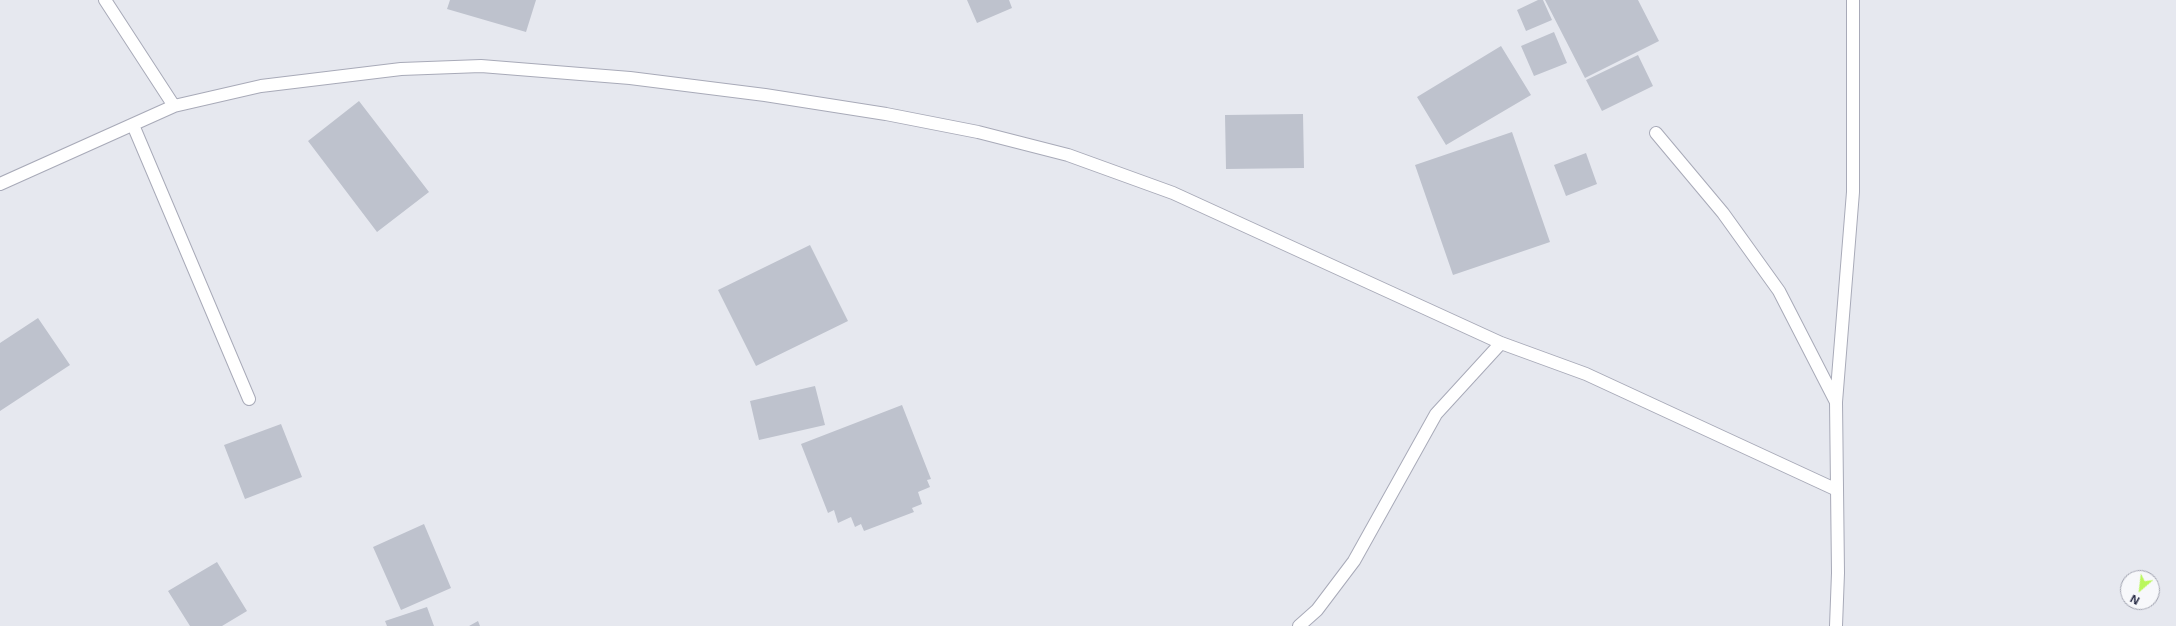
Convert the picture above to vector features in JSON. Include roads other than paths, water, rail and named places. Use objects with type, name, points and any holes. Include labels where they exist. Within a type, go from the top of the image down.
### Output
[{"type":"street","points":[[105,0],[174,106]]},
{"type":"street","points":[[1836,626],[1838,573],[1836,402],[1853,192],[1853,0]]},
{"type":"street","points":[[0,184],[174,106],[261,86],[401,69],[481,66],[630,78],[765,95],[886,114],[978,132],[1068,155],[1173,193],[1501,343],[1586,374],[1837,490]]},
{"type":"street","points":[[133,125],[249,399]]},
{"type":"street","points":[[1656,134],[1723,213],[1779,291],[1836,402]]},
{"type":"street","points":[[1299,626],[1317,610],[1354,561],[1436,414],[1501,343]]}]
